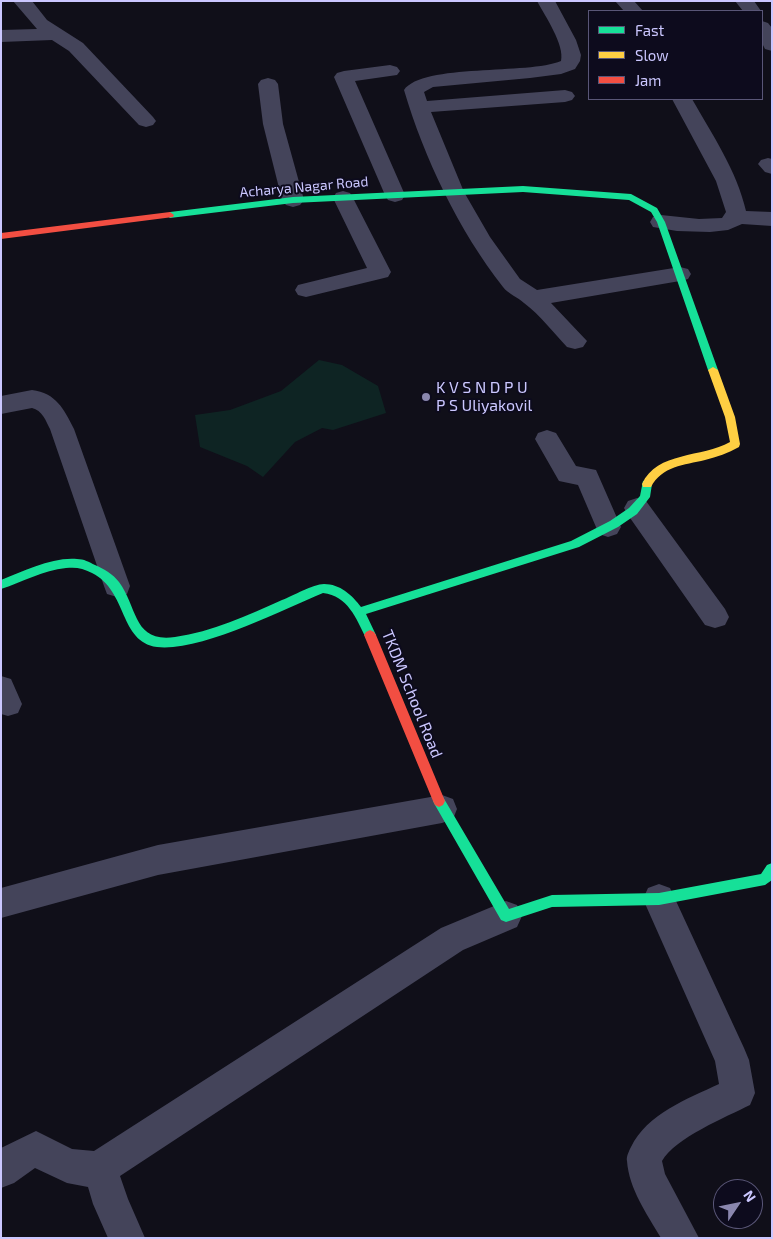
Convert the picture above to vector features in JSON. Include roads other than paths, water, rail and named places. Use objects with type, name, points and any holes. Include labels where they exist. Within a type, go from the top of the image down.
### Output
[{"type":"street","points":[[546,1],[567,40],[572,55],[568,65],[561,68],[428,82],[414,90],[419,107],[454,192],[481,239],[512,284],[533,298],[575,341]]},
{"type":"street","points":[[624,1],[633,10]]},
{"type":"street","points":[[18,3],[41,24],[76,47],[146,121]]},
{"type":"street","points":[[763,29],[772,46]]},
{"type":"street","points":[[1,36],[57,34]]},
{"type":"street","points":[[390,71],[344,77],[396,195]]},
{"type":"street","points":[[268,84],[273,124],[293,200]]},
{"type":"street","points":[[419,107],[565,96]]},
{"type":"street","points":[[683,100],[726,181],[736,204],[737,217]]},
{"type":"street","name":"Acharya Nagar Road","points":[[1,236],[293,200],[523,189],[611,194],[631,197],[654,210],[661,222]]},
{"type":"street","points":[[306,290],[380,272],[343,198]]},
{"type":"street","points":[[358,612],[575,544],[608,527],[637,508],[645,496],[647,482],[651,473],[672,463],[696,460],[723,452],[735,444],[730,418],[661,222],[681,225],[725,224],[737,217],[771,220]]},
{"type":"street","points":[[533,298],[680,274]]},
{"type":"street","points":[[1,405],[23,399],[39,399],[53,408],[117,586]]},
{"type":"street","points":[[547,439],[568,474],[587,477],[608,527]]},
{"type":"street","points":[[637,508],[715,617]]},
{"type":"street","name":"TKDM School Road","points":[[1,585],[55,566],[79,562],[104,573],[117,586],[130,616],[142,636],[156,642],[185,640],[209,633],[322,588],[332,587],[342,592],[365,622],[442,809],[506,916]]},
{"type":"street","points":[[1,903],[158,860],[442,809]]},
{"type":"street","points":[[1,1170],[20,1156],[36,1149],[73,1169],[86,1171],[100,1168],[452,939],[506,916],[552,901],[659,899],[769,881]]},
{"type":"street","points":[[659,899],[732,1060],[738,1093],[667,1131],[654,1141],[644,1159],[648,1179],[681,1238]]},
{"type":"street","points":[[100,1168],[111,1204],[127,1238]]},
{"type":"place","name":"K V S N D P U P S Uliyakovil","points":[[426,397]]}]
